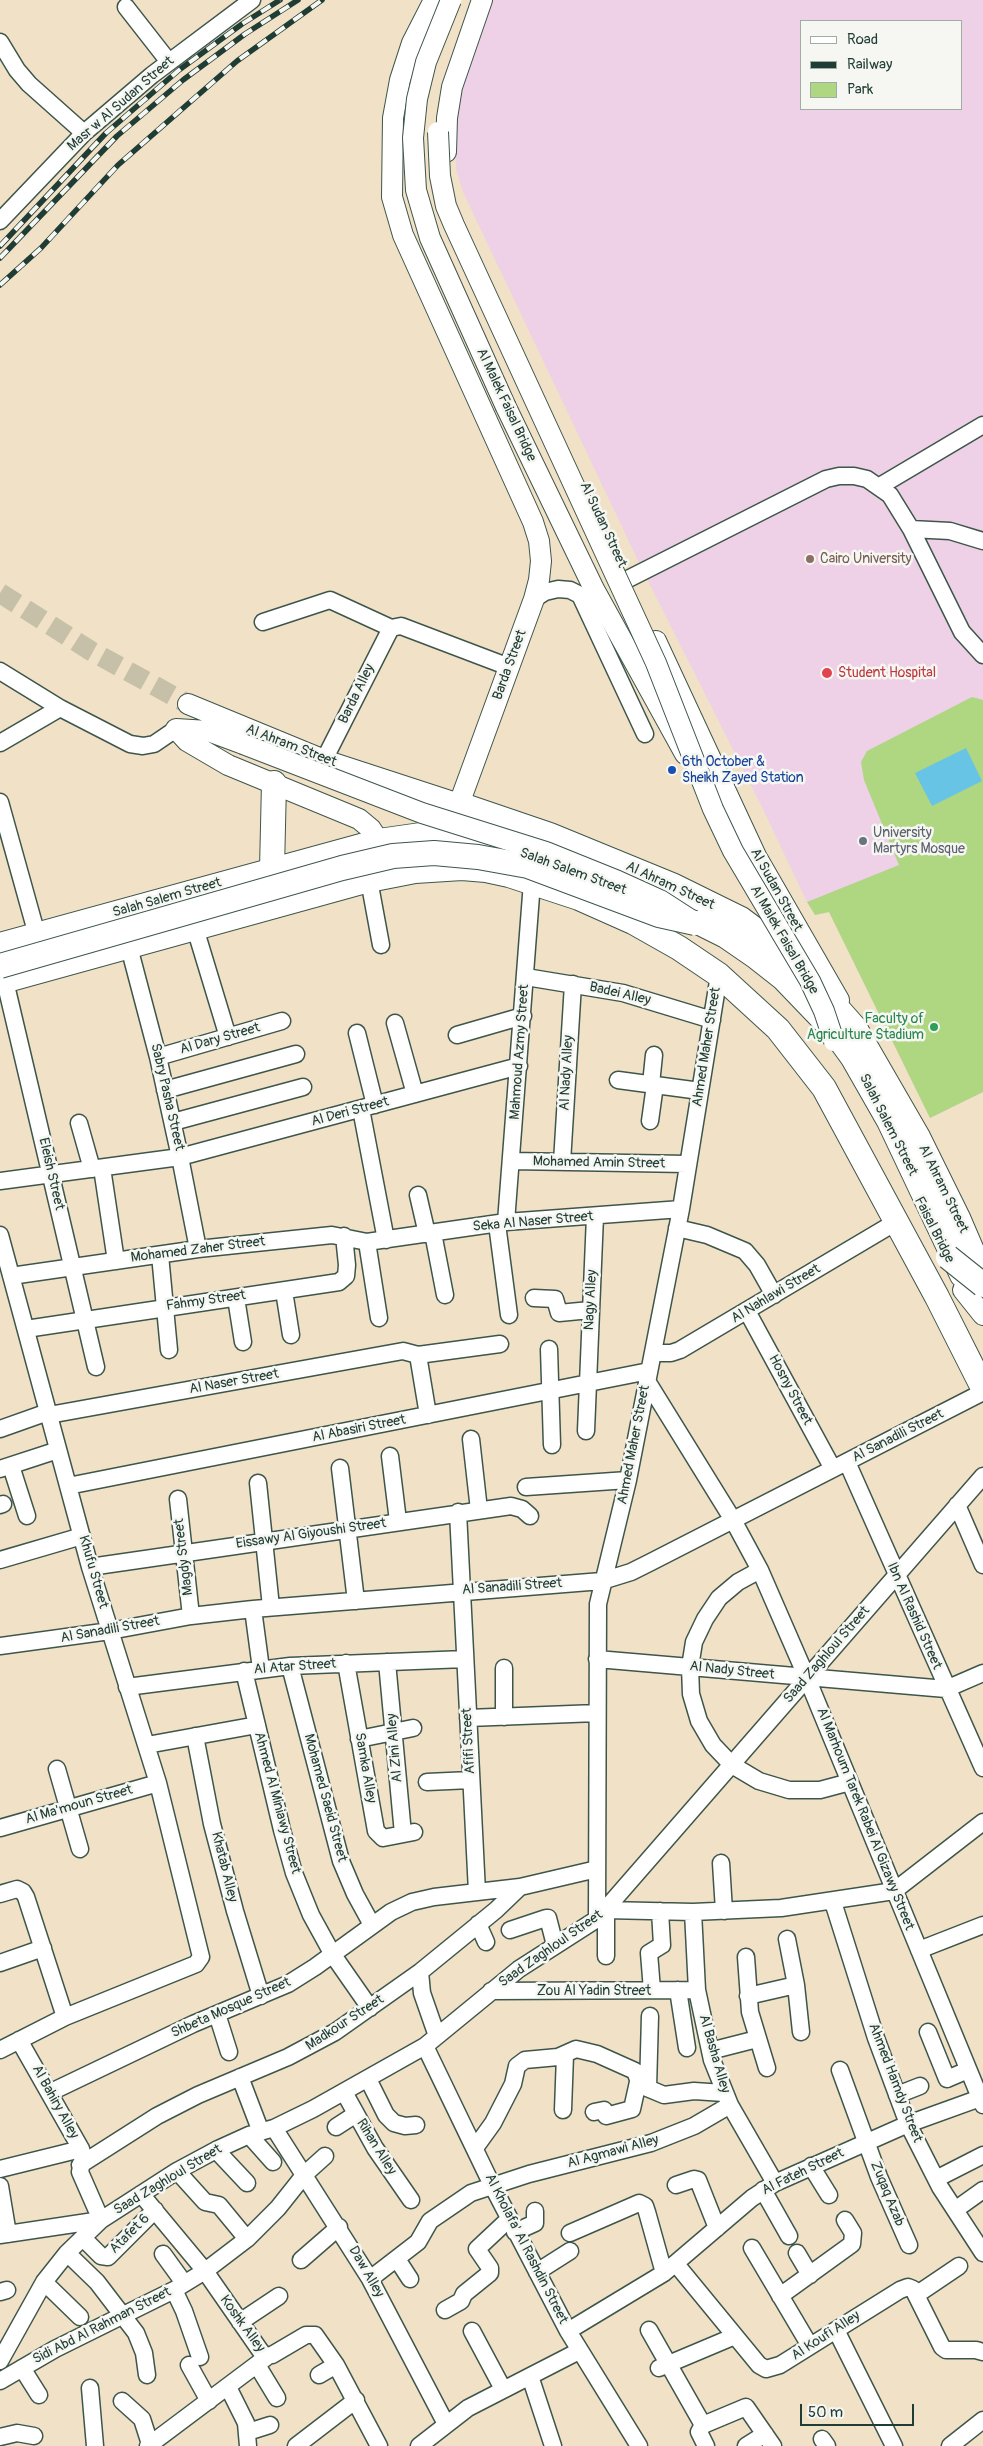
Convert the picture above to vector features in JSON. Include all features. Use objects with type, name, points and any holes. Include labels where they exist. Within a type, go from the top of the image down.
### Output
[{"type":"highway","points":[[274,784],[272,869],[274,881],[286,903]]},
{"type":"highway","name":"Al Ahram Street","points":[[459,804],[550,836],[650,876],[741,919],[793,958],[855,1028],[918,1136],[977,1251],[975,1286]]},
{"type":"highway","name":"Salah Salem Street","points":[[0,945],[379,841],[428,834],[480,839],[662,905],[726,936],[783,978],[832,1029],[871,1089],[975,1286]]},
{"type":"highway","name":"Faisal Bridge","points":[[2,976],[342,868],[393,856],[434,853],[478,857],[528,866],[659,915],[695,923],[735,946],[771,974],[805,1006],[834,1041],[856,1075],[948,1257],[975,1286]]},
{"type":"highway","name":"Salah Salem Street","points":[[2,976],[129,947],[369,880],[415,870],[462,868],[502,873],[532,882]]},
{"type":"highway","points":[[650,876],[662,905]]},
{"type":"highway","points":[[235,917],[243,902],[244,894],[240,878]]},
{"type":"highway","points":[[532,882],[579,898],[633,922],[679,948],[719,975],[778,1029],[824,1088],[983,1388]]},
{"type":"highway","points":[[783,978],[824,993]]},
{"type":"main road","points":[[434,0],[412,43],[400,80],[393,118],[391,158],[446,148]]},
{"type":"main road","name":"Al Malek Faisal Bridge","points":[[451,0],[426,62],[417,99],[413,138],[416,190],[430,238],[506,407],[594,589],[662,713],[725,818],[756,856]]},
{"type":"main road","name":"Al Malek Faisal Bridge","points":[[476,0],[445,90],[438,132],[440,176],[446,206],[656,663],[713,809],[733,851],[810,981],[824,1011],[834,1041]]},
{"type":"main road","name":"Al Sudan Street","points":[[482,0],[452,87],[447,118],[446,148],[450,183],[461,221],[756,856],[855,1028]]},
{"type":"main road","name":"Barda Street","points":[[391,158],[392,197],[403,235],[533,522],[539,541],[541,561],[534,599],[459,804]]},
{"type":"main road","name":"Al Ahram Street","points":[[188,704],[324,760],[459,804]]},
{"type":"main road","points":[[176,729],[208,731],[422,812],[546,852],[660,900],[695,923]]},
{"type":"main road","points":[[176,729],[187,741],[228,765],[359,819],[371,829],[379,841]]},
{"type":"main road","points":[[975,1286],[983,1315]]},
{"type":"street","name":"Masr w Al Sudan Street","points":[[0,221],[84,133],[169,62],[252,0]]},
{"type":"street","points":[[126,7],[169,62]]},
{"type":"street","points":[[0,42],[16,70],[84,133]]},
{"type":"street","points":[[880,486],[983,424]]},
{"type":"street","points":[[628,579],[826,480],[839,476],[854,476],[867,479],[880,486],[894,500],[911,529],[962,632],[983,655]]},
{"type":"street","points":[[911,529],[950,530],[983,541]]},
{"type":"street","points":[[534,599],[546,592],[558,589],[580,595],[645,734]]},
{"type":"street","points":[[263,622],[319,602],[330,600],[391,628],[401,626],[509,667]]},
{"type":"street","name":"Barda Alley","points":[[324,760],[391,628]]},
{"type":"street","points":[[0,671],[60,708],[130,744],[144,746],[154,744],[176,729]]},
{"type":"street","points":[[0,743],[60,708]]},
{"type":"street","points":[[0,802],[37,934]]},
{"type":"street","points":[[369,880],[381,945]]},
{"type":"street","name":"Mahmoud Azmy Street","points":[[509,1315],[502,1223],[511,1161],[532,882]]},
{"type":"street","points":[[195,928],[228,1037]]},
{"type":"street","name":"Sabry Pasha Street","points":[[129,947],[173,1122],[198,1249]]},
{"type":"street","name":"Ahmed Maher Street","points":[[606,1956],[597,1869],[598,1604],[602,1581],[628,1480],[681,1209],[719,975]]},
{"type":"street","name":"Eleish Street","points":[[2,976],[96,1367]]},
{"type":"street","name":"Badei Alley","points":[[526,976],[623,993],[712,1020]]},
{"type":"street","name":"Al Nady Alley","points":[[562,1162],[573,984]]},
{"type":"street","points":[[457,1035],[523,1016]]},
{"type":"street","name":"Al Dary Street","points":[[158,1057],[282,1021]]},
{"type":"street","points":[[395,1023],[415,1094]]},
{"type":"street","points":[[357,1033],[386,1240]]},
{"type":"street","points":[[165,1090],[296,1054]]},
{"type":"street","points":[[650,1121],[654,1055]]},
{"type":"street","name":"Al Deri Street","points":[[0,1181],[180,1157],[519,1066]]},
{"type":"street","points":[[618,1080],[700,1091]]},
{"type":"street","points":[[173,1122],[303,1087]]},
{"type":"street","points":[[79,1123],[97,1168],[116,1261]]},
{"type":"street","name":"Mohamed Amin Street","points":[[511,1161],[687,1164]]},
{"type":"street","points":[[418,1196],[430,1234],[445,1295]]},
{"type":"street","name":"Seka Al Naser Street","points":[[386,1240],[502,1223],[681,1209]]},
{"type":"street","name":"Nagy Alley","points":[[586,1431],[595,1216]]},
{"type":"street","name":"Al Nahlawi Street","points":[[653,1353],[671,1353],[680,1350],[896,1222]]},
{"type":"street","points":[[677,1228],[707,1235],[745,1252],[757,1265],[774,1295]]},
{"type":"street","name":"Khufu Street","points":[[0,1235],[90,1566],[158,1783],[201,1952],[201,1957],[196,1964],[64,2017]]},
{"type":"street","name":"Mohamed Zaher Street","points":[[11,1276],[198,1249],[332,1235],[367,1242],[386,1240]]},
{"type":"street","name":"Fahmy Street","points":[[26,1329],[339,1282],[346,1276],[347,1265],[344,1236]]},
{"type":"street","points":[[367,1242],[379,1318]]},
{"type":"street","points":[[160,1255],[169,1350]]},
{"type":"street","points":[[284,1291],[291,1335]]},
{"type":"street","points":[[236,1298],[243,1342]]},
{"type":"street","points":[[534,1298],[555,1299],[559,1313],[590,1310]]},
{"type":"street","name":"Hosny Street","points":[[747,1311],[840,1465]]},
{"type":"street","name":"Al Naser Street","points":[[0,1429],[49,1414],[402,1351],[418,1355],[500,1344]]},
{"type":"street","points":[[549,1349],[552,1445]]},
{"type":"street","points":[[418,1355],[428,1415]]},
{"type":"street","name":"Al Abasiri Street","points":[[68,1486],[549,1391],[648,1376]]},
{"type":"street","name":"Al Marhoum Tarek Rabei Al Gizawy Street","points":[[648,1376],[733,1520],[760,1570],[807,1678],[982,2101]]},
{"type":"street","name":"Al Sanadili Street","points":[[1,1642],[110,1631],[191,1616],[271,1607],[602,1581],[637,1569],[983,1392]]},
{"type":"street","points":[[471,1439],[479,1510]]},
{"type":"street","points":[[26,1516],[5,1468],[58,1450]]},
{"type":"street","points":[[390,1456],[398,1521]]},
{"type":"street","name":"Ibn Al Rashid Street","points":[[840,1465],[896,1575],[983,1768]]},
{"type":"street","points":[[340,1468],[356,1600]]},
{"type":"street","name":"Saad Zaghloul Street","points":[[2,2353],[44,2282],[67,2253],[101,2220],[177,2171],[216,2150],[261,2132],[344,2092],[431,2041],[519,1969],[601,1914],[983,1476]]},
{"type":"street","points":[[526,1487],[628,1480]]},
{"type":"street","points":[[258,1483],[271,1607]]},
{"type":"street","name":"Magdy Street","points":[[178,1499],[191,1616]]},
{"type":"street","name":"Eissawy Al Giyoushi Street","points":[[90,1566],[458,1512],[511,1506],[522,1509],[530,1516]]},
{"type":"street","points":[[957,1506],[983,1565]]},
{"type":"street","name":"Afifi Street","points":[[458,1512],[478,1892]]},
{"type":"street","points":[[0,1560],[82,1536]]},
{"type":"street","points":[[760,1570],[738,1582],[719,1598],[705,1619],[694,1642],[690,1667],[691,1694],[699,1721],[713,1745],[732,1765],[758,1781],[789,1790],[820,1790],[850,1782]]},
{"type":"street","points":[[253,1609],[260,1669]]},
{"type":"street","name":"Al Atar Street","points":[[127,1687],[244,1670],[290,1666],[465,1659]]},
{"type":"street","name":"Al Nady Street","points":[[597,1659],[946,1689],[983,1673]]},
{"type":"street","name":"Al Zini Alley","points":[[387,1662],[393,1732],[408,1833]]},
{"type":"street","name":"Samka Alley","points":[[346,1664],[376,1831],[383,1838],[408,1833]]},
{"type":"street","name":"Mohamed Saeid Street","points":[[290,1666],[341,1861],[354,1894],[372,1925]]},
{"type":"street","points":[[504,1668],[504,1717]]},
{"type":"street","name":"Ahmed Al Miniawy Street","points":[[244,1670],[294,1873],[311,1915],[332,1955],[370,2008]]},
{"type":"street","points":[[468,1718],[597,1713]]},
{"type":"street","points":[[147,1745],[257,1725]]},
{"type":"street","points":[[359,1739],[413,1728]]},
{"type":"street","name":"Khatab Alley","points":[[195,1736],[217,1844],[261,1996]]},
{"type":"street","points":[[57,1770],[80,1849]]},
{"type":"street","points":[[427,1782],[471,1780]]},
{"type":"street","name":"Al Ma'moun Street","points":[[0,1828],[158,1783]]},
{"type":"street","points":[[601,1914],[782,1908],[833,1902],[894,1891],[983,1822]]},
{"type":"street","points":[[721,1863],[724,1911]]},
{"type":"street","name":"Madkour Street","points":[[0,2169],[81,2157],[157,2116],[288,2057],[335,2032],[420,1972],[520,1887],[597,1869]]},
{"type":"street","name":"Shbeta Mosque Street","points":[[51,2092],[217,2014],[288,1984],[332,1955],[372,1925],[412,1902],[520,1887]]},
{"type":"street","points":[[0,1894],[18,1889],[23,1892],[64,2017],[0,2050]]},
{"type":"street","name":"Ahmed Hamdy Street","points":[[833,1902],[876,2038],[908,2124],[936,2180],[983,2253]]},
{"type":"street","points":[[652,1990],[648,1953],[662,1946],[660,1911]]},
{"type":"street","name":"Al Basha Alley","points":[[693,1912],[697,1990],[710,2051],[727,2099],[790,2236]]},
{"type":"street","points":[[510,1930],[548,1918],[555,1945]]},
{"type":"street","points":[[478,1924],[486,1942]]},
{"type":"street","points":[[919,1950],[983,1925]]},
{"type":"street","points":[[787,1939],[796,1984],[802,2032]]},
{"type":"street","points":[[0,1963],[42,1948]]},
{"type":"street","points":[[746,1957],[748,1996],[757,2039],[767,2068]]},
{"type":"street","name":"Al Kholafa' Al Rashdin Street","points":[[420,1972],[431,2041],[475,2148],[512,2225],[568,2331],[635,2445]]},
{"type":"street","points":[[748,1996],[796,1984]]},
{"type":"street","points":[[678,1990],[687,2048]]},
{"type":"street","name":"Zou Al Yadin Street","points":[[491,1991],[697,1990]]},
{"type":"street","points":[[217,2014],[229,2052]]},
{"type":"street","points":[[594,2112],[604,2110],[606,2116],[632,2109],[643,2085],[650,2016]]},
{"type":"street","points":[[928,2032],[948,2079],[968,2070]]},
{"type":"street","points":[[710,2051],[757,2039]]},
{"type":"street","name":"Al Bahiry Alley","points":[[19,2040],[51,2092],[81,2157],[80,2172],[101,2220]]},
{"type":"street","points":[[475,2148],[494,2123],[513,2084],[517,2066],[521,2062],[565,2055],[576,2049],[597,2054],[634,2071],[638,2074],[643,2085],[664,2094],[694,2091],[727,2099]]},
{"type":"street","points":[[563,2110],[565,2055]]},
{"type":"street","name":"Zuqaq Azab","points":[[840,2070],[883,2186],[909,2245]]},
{"type":"street","points":[[240,2077],[273,2162]]},
{"type":"street","points":[[368,2079],[386,2115],[394,2123],[405,2126],[416,2125]]},
{"type":"street","points":[[897,2095],[920,2086]]},
{"type":"street","name":"Rihan Alley","points":[[344,2092],[375,2148],[411,2200]]},
{"type":"street","name":"Al Agmawi Alley","points":[[370,2279],[421,2239],[430,2220],[471,2192],[652,2144],[694,2126],[727,2099]]},
{"type":"street","name":"Al Fateh Street","points":[[568,2331],[670,2268],[716,2228],[769,2187],[811,2166],[908,2124],[982,2101]]},
{"type":"street","points":[[336,2127],[356,2114]]},
{"type":"street","name":"Daw Alley","points":[[261,2132],[305,2174],[339,2227],[410,2350],[446,2424]]},
{"type":"street","points":[[216,2150],[247,2183]]},
{"type":"street","points":[[936,2180],[983,2155]]},
{"type":"street","name":"Sidi Abd Al Rahman Street","points":[[0,2381],[204,2271],[246,2239],[278,2208],[305,2174],[325,2156]]},
{"type":"street","points":[[811,2166],[829,2195]]},
{"type":"street","points":[[177,2171],[191,2197],[219,2205],[246,2239]]},
{"type":"street","points":[[676,2185],[694,2179],[698,2180],[716,2228]]},
{"type":"street","points":[[0,2186],[4,2234],[101,2220]]},
{"type":"street","points":[[955,2210],[983,2190]]},
{"type":"street","name":"Koshk Alley","points":[[141,2194],[204,2271],[261,2352],[262,2361],[277,2398]]},
{"type":"street","points":[[570,2233],[639,2203],[644,2206],[647,2212],[670,2268]]},
{"type":"street","name":"Atafet 6","points":[[83,2238],[101,2256],[108,2256],[155,2210]]},
{"type":"street","points":[[445,2310],[461,2301],[464,2294],[491,2271],[477,2249],[512,2225],[536,2222],[535,2211]]},
{"type":"street","points":[[780,2296],[810,2281],[852,2244],[853,2233],[845,2220]]},
{"type":"street","points":[[301,2260],[339,2227]]},
{"type":"street","points":[[752,2248],[810,2346]]},
{"type":"street","points":[[537,2272],[570,2251]]},
{"type":"street","points":[[67,2253],[97,2282],[136,2333],[141,2346],[146,2375]]},
{"type":"street","points":[[797,2253],[810,2281]]},
{"type":"street","points":[[163,2254],[179,2286],[195,2361],[209,2401]]},
{"type":"street","points":[[397,2259],[410,2279]]},
{"type":"street","points":[[959,2266],[916,2295],[942,2347],[946,2350],[976,2350],[983,2352]]},
{"type":"street","name":"Al Koufi Alley","points":[[670,2268],[735,2336],[759,2365],[766,2369],[780,2366],[900,2290],[908,2287],[916,2295]]},
{"type":"street","points":[[44,2282],[80,2317]]},
{"type":"street","points":[[240,2322],[279,2296]]},
{"type":"street","points":[[649,2330],[663,2366],[703,2425]]},
{"type":"street","points":[[836,2330],[894,2446]]},
{"type":"street","points":[[472,2331],[504,2389]]},
{"type":"street","name":"Koshk Alley","points":[[262,2361],[310,2333],[315,2335],[336,2365],[379,2446]]},
{"type":"street","points":[[663,2366],[735,2336]]},
{"type":"street","points":[[419,2446],[468,2408],[579,2351]]},
{"type":"street","points":[[122,2401],[142,2419],[149,2445],[262,2361]]},
{"type":"street","points":[[319,2375],[336,2365]]},
{"type":"street","points":[[22,2368],[39,2396]]},
{"type":"street","points":[[530,2376],[553,2446]]},
{"type":"street","points":[[228,2387],[248,2439],[270,2425]]},
{"type":"street","points":[[90,2388],[95,2446]]},
{"type":"street","points":[[296,2446],[356,2400]]},
{"type":"street","points":[[706,2446],[699,2432],[703,2425],[746,2407],[769,2440],[746,2446]]},
{"type":"street","points":[[950,2446],[982,2424]]},
{"type":"street","points":[[0,2437],[17,2433],[34,2436]]},
{"type":"shaded area","name":"Cairo University","points":[[490,0],[983,0],[983,1092],[930,1118],[829,912],[815,915],[807,902],[761,805],[643,571],[463,192],[456,169],[455,118],[460,92]]},
{"type":"green space","points":[[972,697],[983,700],[983,1092],[930,1118],[829,912],[815,915],[807,902],[899,865],[864,780],[861,762],[867,751]]},
{"type":"water","points":[[966,748],[982,781],[932,806],[915,773]]},
{"type":"tunnel","points":[[0,593],[91,651],[188,704]]},
{"type":"railway","points":[[0,246],[106,133],[179,70],[242,24],[280,0]]},
{"type":"railway","points":[[0,258],[117,136],[183,80],[245,34],[298,0]]},
{"type":"railway","points":[[0,285],[41,248],[118,165],[237,61],[322,0]]},
{"type":"place","name":"Cairo University","points":[[810,559]]},
{"type":"place","name":"Student Hospital","points":[[827,673]]},
{"type":"place","name":"6th October & Sheikh Zayed Station","points":[[672,770]]},
{"type":"place","name":"University Martyrs Mosque","points":[[863,841]]},
{"type":"place","name":"Faculty of Agriculture Stadium","points":[[934,1027]]}]
